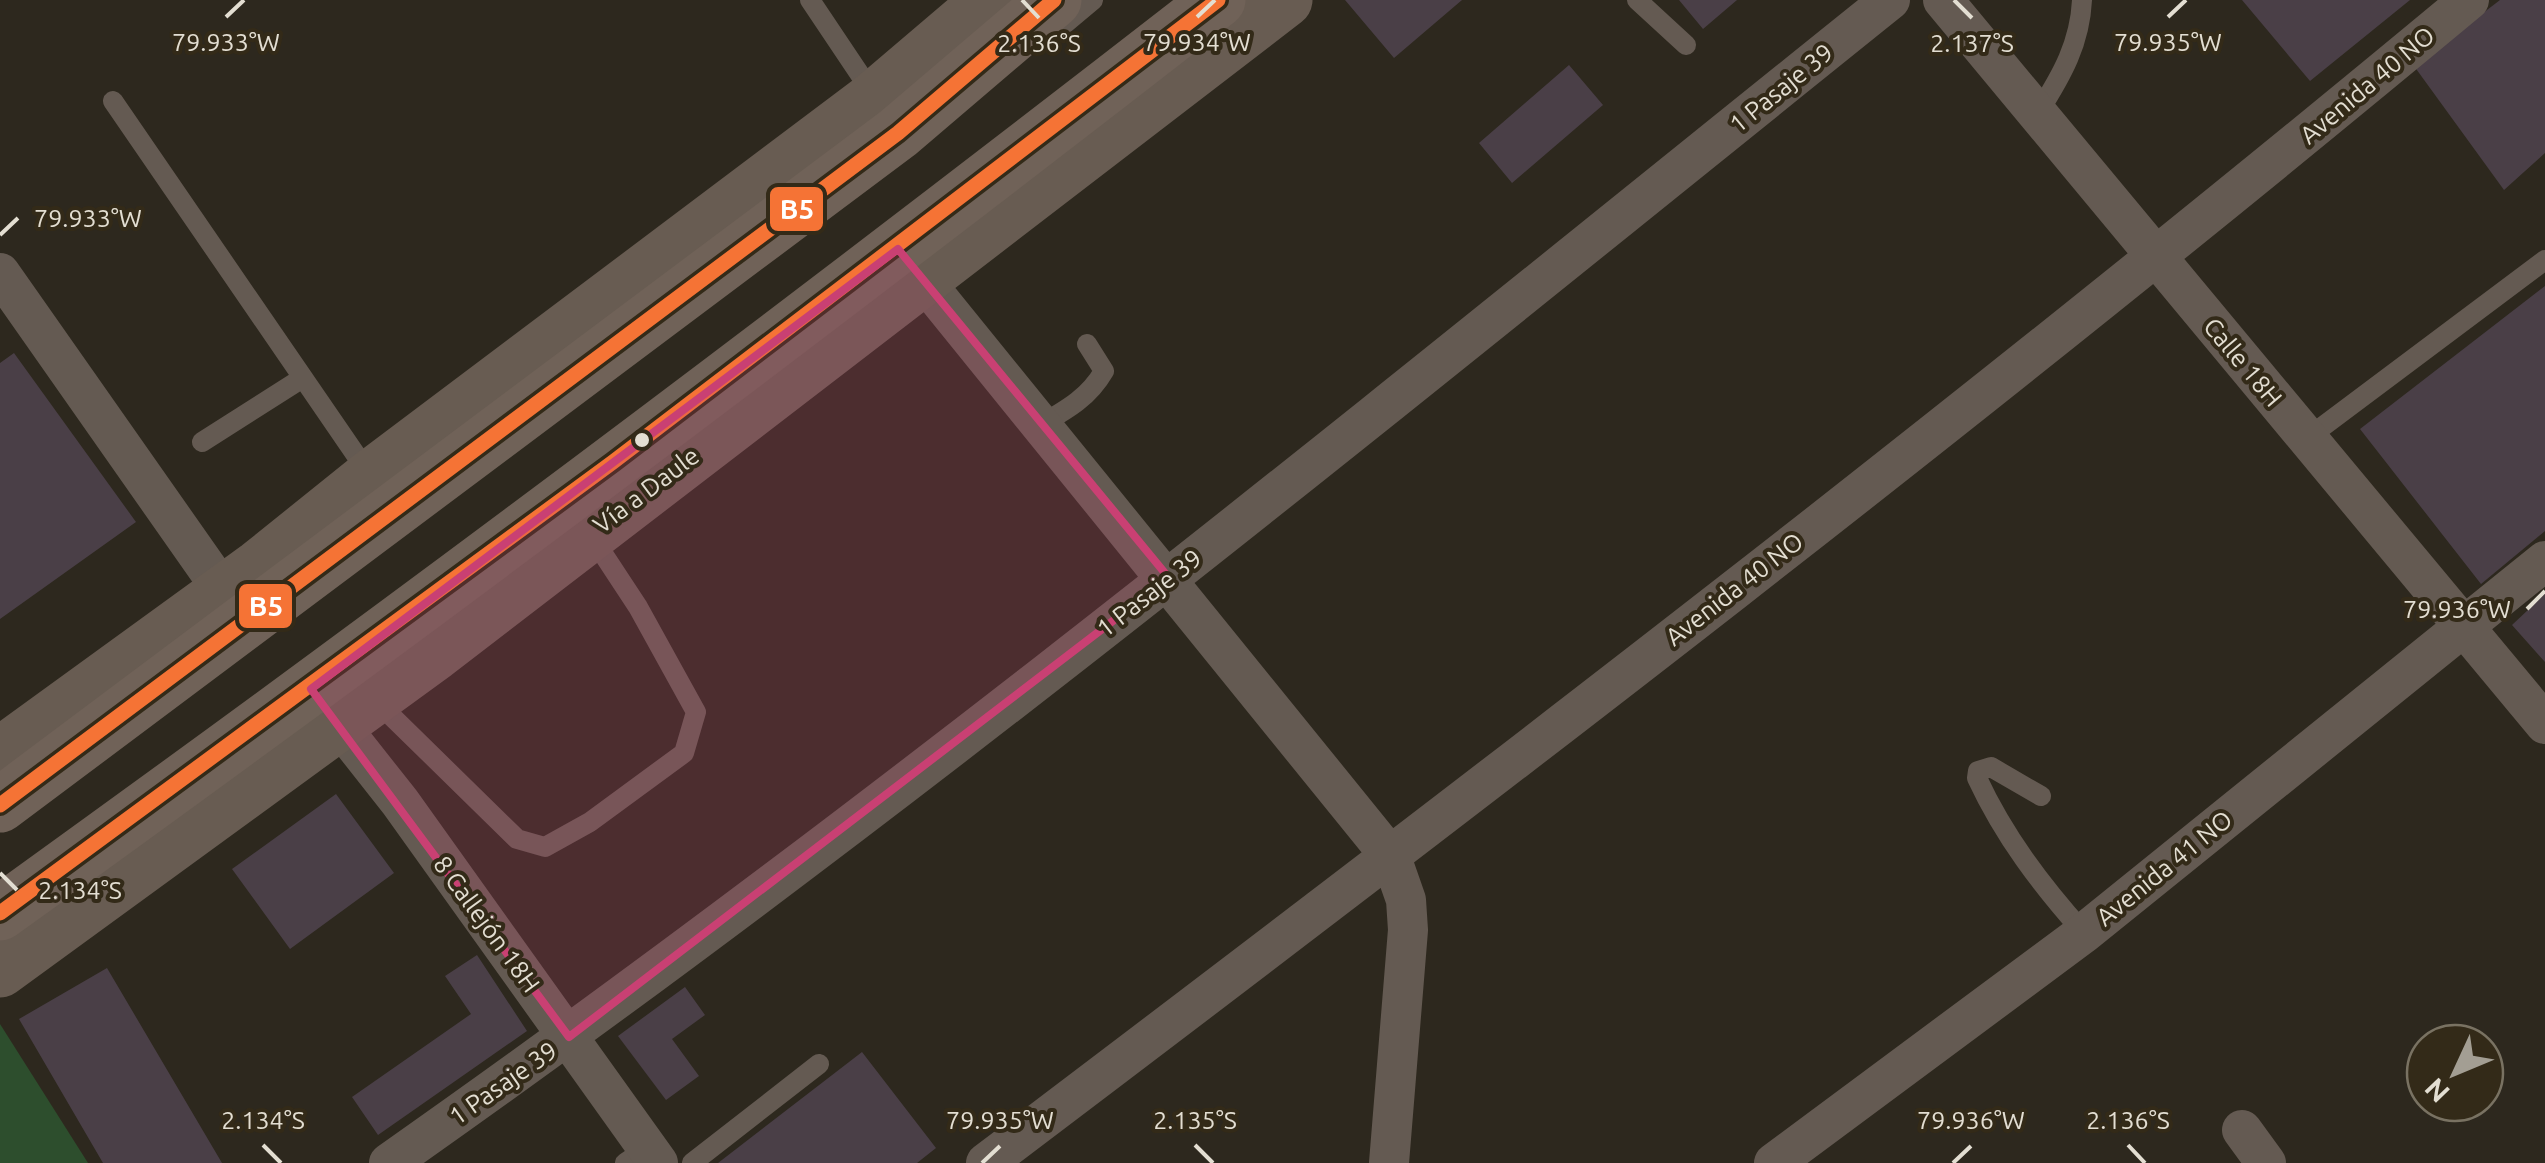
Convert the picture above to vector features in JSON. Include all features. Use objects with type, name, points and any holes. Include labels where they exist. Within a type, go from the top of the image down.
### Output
[{"type":"main road","points":[[0,804],[235,608],[887,116],[990,0]]},
{"type":"main road","points":[[0,755],[235,608],[371,476],[1054,0]]},
{"type":"main road","name":"Vía a Daule","points":[[0,913],[340,703],[589,533],[911,265],[1218,0]]},
{"type":"main road","name":"Vía a Daule","points":[[0,970],[340,703],[911,265],[1285,0]]},
{"type":"street","name":"1 Pasaje 39","points":[[389,1163],[569,1037],[1170,578],[1890,0]]},
{"type":"street","name":"Calle 18H","points":[[1943,0],[2039,110],[2545,724]]},
{"type":"street","name":"Avenida 40 NO","points":[[986,1163],[1392,856],[2158,259],[2469,0]]},
{"type":"street","points":[[911,265],[1170,578],[1392,856],[1406,900],[1408,930],[1389,1163]]},
{"type":"street","points":[[0,274],[235,608]]},
{"type":"street","name":"Avenida 41 NO","points":[[1774,1163],[2084,932],[2545,561]]},
{"type":"street","name":"8 Callejón 18H","points":[[340,703],[400,802],[474,910],[569,1037],[643,1158]]},
{"type":"street","points":[[2242,1130],[2266,1163]]},
{"type":"lane","points":[[810,0],[887,116]]},
{"type":"lane","points":[[1034,50],[1093,0]]},
{"type":"lane","points":[[1637,0],[1686,45]]},
{"type":"lane","points":[[2039,110],[2066,67],[2081,27],[2082,0]]},
{"type":"lane","points":[[113,101],[371,476]]},
{"type":"lane","points":[[472,539],[987,149]]},
{"type":"lane","points":[[2306,438],[2544,260]]},
{"type":"lane","points":[[1042,424],[1094,389],[1104,371],[1087,344]]},
{"type":"lane","points":[[202,442],[301,379]]},
{"type":"lane","points":[[0,830],[494,462]]},
{"type":"lane","points":[[340,703],[518,839],[545,847],[590,822],[684,753],[696,712],[638,607],[589,533]]},
{"type":"lane","points":[[2041,796],[1991,767],[1978,771],[1977,778],[1996,820],[2044,887],[2084,932]]},
{"type":"lane","points":[[692,1163],[818,1064]]},
{"type":"highlighted area","points":[[898,249],[1169,578],[569,1037],[311,689]]},
{"type":"green space","points":[[0,1024],[88,1163],[0,1163]]},
{"type":"building","points":[[1345,0],[1462,0],[1394,58]]},
{"type":"building","points":[[1679,0],[1737,0],[1703,29]]},
{"type":"building","points":[[2242,0],[2410,0],[2310,81]]},
{"type":"building","points":[[2500,0],[2545,0],[2545,153],[2504,190],[2414,66]]},
{"type":"building","points":[[1569,65],[1603,105],[1512,183],[1479,143]]},
{"type":"building","points":[[2545,286],[2545,531],[2481,584],[2360,429]]},
{"type":"building","points":[[14,353],[136,522],[0,619],[0,363]]},
{"type":"building","points":[[2545,594],[2545,662],[2512,625]]},
{"type":"building","points":[[336,794],[394,873],[290,949],[232,869]]},
{"type":"building","points":[[477,955],[527,1031],[378,1135],[352,1097],[471,1014],[445,976]]},
{"type":"building","points":[[107,968],[222,1163],[103,1163],[19,1019]]},
{"type":"building","points":[[685,987],[705,1015],[672,1039],[699,1076],[666,1100],[618,1036]]},
{"type":"building","points":[[862,1052],[936,1148],[917,1163],[718,1163]]},
{"type":"transit line","name":"B5","points":[[0,805],[898,133],[1054,0]]},
{"type":"transit line","name":"B5","points":[[0,913],[613,462],[1218,0]]}]
